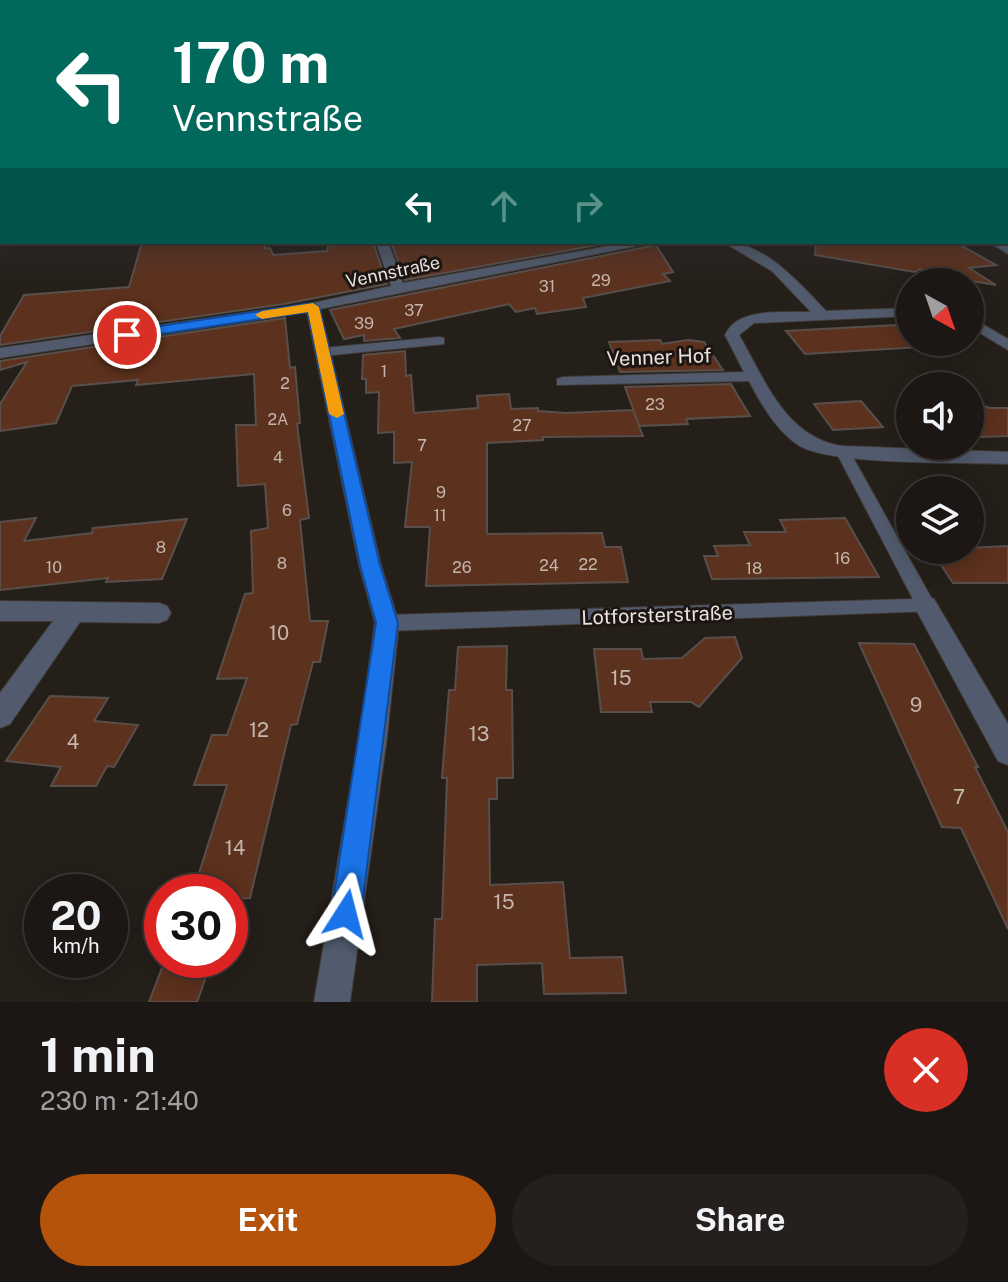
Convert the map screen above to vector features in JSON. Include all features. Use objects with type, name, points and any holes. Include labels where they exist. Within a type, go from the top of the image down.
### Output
[{"type":"street","points":[[383,244],[398,288]]},
{"type":"street","name":"Vennstraße","points":[[0,353],[313,307],[398,288],[639,244]]},
{"type":"street","points":[[733,244],[776,268],[821,314]]},
{"type":"street","points":[[313,307],[370,565],[387,623],[373,737],[332,1002]]},
{"type":"street","name":"Venner Hof","points":[[896,312],[751,319],[735,328],[732,335],[784,423],[802,440],[843,452],[1008,458]]},
{"type":"street","points":[[984,330],[1008,346]]},
{"type":"street","name":"Venner Hof","points":[[563,382],[756,376]]},
{"type":"street","points":[[926,606],[1008,751]]},
{"type":"street","points":[[0,611],[159,613]]},
{"type":"street","points":[[0,715],[72,614]]},
{"type":"lane","points":[[323,352],[440,341]]},
{"type":"lane","points":[[843,452],[926,606]]},
{"type":"lane","name":"Lotforsterstraße","points":[[387,623],[926,606]]},
{"type":"building","points":[[141,244],[265,244],[273,255],[327,251],[328,246],[374,244],[387,284],[284,304],[0,345],[0,336],[24,295],[129,287]]},
{"type":"building","points":[[392,244],[603,244],[405,280]]},
{"type":"building","points":[[816,244],[959,244],[996,265],[969,268],[896,269],[815,255]]},
{"type":"building","points":[[656,245],[673,272],[663,274],[670,281],[583,298],[586,307],[537,314],[535,308],[516,312],[509,304],[394,329],[400,338],[364,341],[364,335],[344,339],[330,310]]},
{"type":"building","points":[[285,318],[290,368],[295,367],[300,423],[297,424],[309,518],[300,520],[310,621],[328,621],[320,662],[313,662],[297,724],[291,725],[250,898],[248,874],[199,874],[227,785],[194,785],[212,735],[227,735],[247,678],[217,679],[245,594],[253,593],[251,531],[268,528],[265,484],[238,486],[236,425],[256,425],[254,374],[136,385],[138,380],[72,386],[56,423],[0,431],[0,404],[27,362],[0,370],[0,361]]},
{"type":"building","points":[[896,325],[896,349],[805,354],[786,331]]},
{"type":"building","points":[[660,340],[662,344],[688,340],[704,342],[723,370],[620,372],[609,342]]},
{"type":"building","points":[[405,351],[406,376],[411,375],[414,413],[478,408],[477,396],[509,394],[511,409],[538,408],[538,411],[566,413],[633,410],[639,425],[625,387],[731,384],[750,416],[686,419],[688,424],[639,426],[643,436],[543,437],[543,440],[487,443],[487,534],[602,533],[605,547],[621,547],[628,582],[426,586],[430,527],[405,527],[412,462],[394,463],[394,432],[378,433],[379,392],[366,393],[366,379],[362,379],[363,355]]},
{"type":"building","points":[[861,401],[883,427],[833,430],[814,404]]},
{"type":"building","points":[[984,406],[1008,408],[1008,436],[984,437]]},
{"type":"building","points":[[36,518],[24,541],[92,533],[93,528],[187,519],[162,579],[106,582],[108,578],[0,590],[0,522]]},
{"type":"building","points":[[845,518],[879,577],[712,579],[704,556],[718,556],[714,546],[750,545],[744,532],[786,532],[780,520]]},
{"type":"building","points":[[1008,546],[1008,583],[953,583],[940,564],[984,564],[984,547]]},
{"type":"building","points":[[735,637],[742,658],[699,707],[691,702],[650,702],[652,712],[601,712],[594,649],[641,649],[643,659],[682,658],[705,638]]},
{"type":"building","points":[[859,643],[914,644],[1008,832],[1008,929],[961,828],[942,827]]},
{"type":"building","points":[[507,646],[506,690],[512,690],[513,778],[497,778],[497,799],[489,799],[490,885],[563,882],[570,958],[622,957],[626,993],[544,994],[542,963],[477,965],[477,1002],[432,1002],[435,919],[442,919],[447,778],[442,778],[449,690],[455,690],[458,647]]},
{"type":"building","points":[[50,696],[108,698],[94,721],[138,725],[114,767],[107,766],[96,786],[51,786],[61,767],[6,761]]},
{"type":"building","points":[[158,978],[206,978],[197,1002],[149,1002]]},
{"type":"slow traffic","points":[[262,315],[313,307],[337,414]]},
{"type":"route","points":[[127,335],[313,307],[370,565],[387,623],[346,914]]}]
